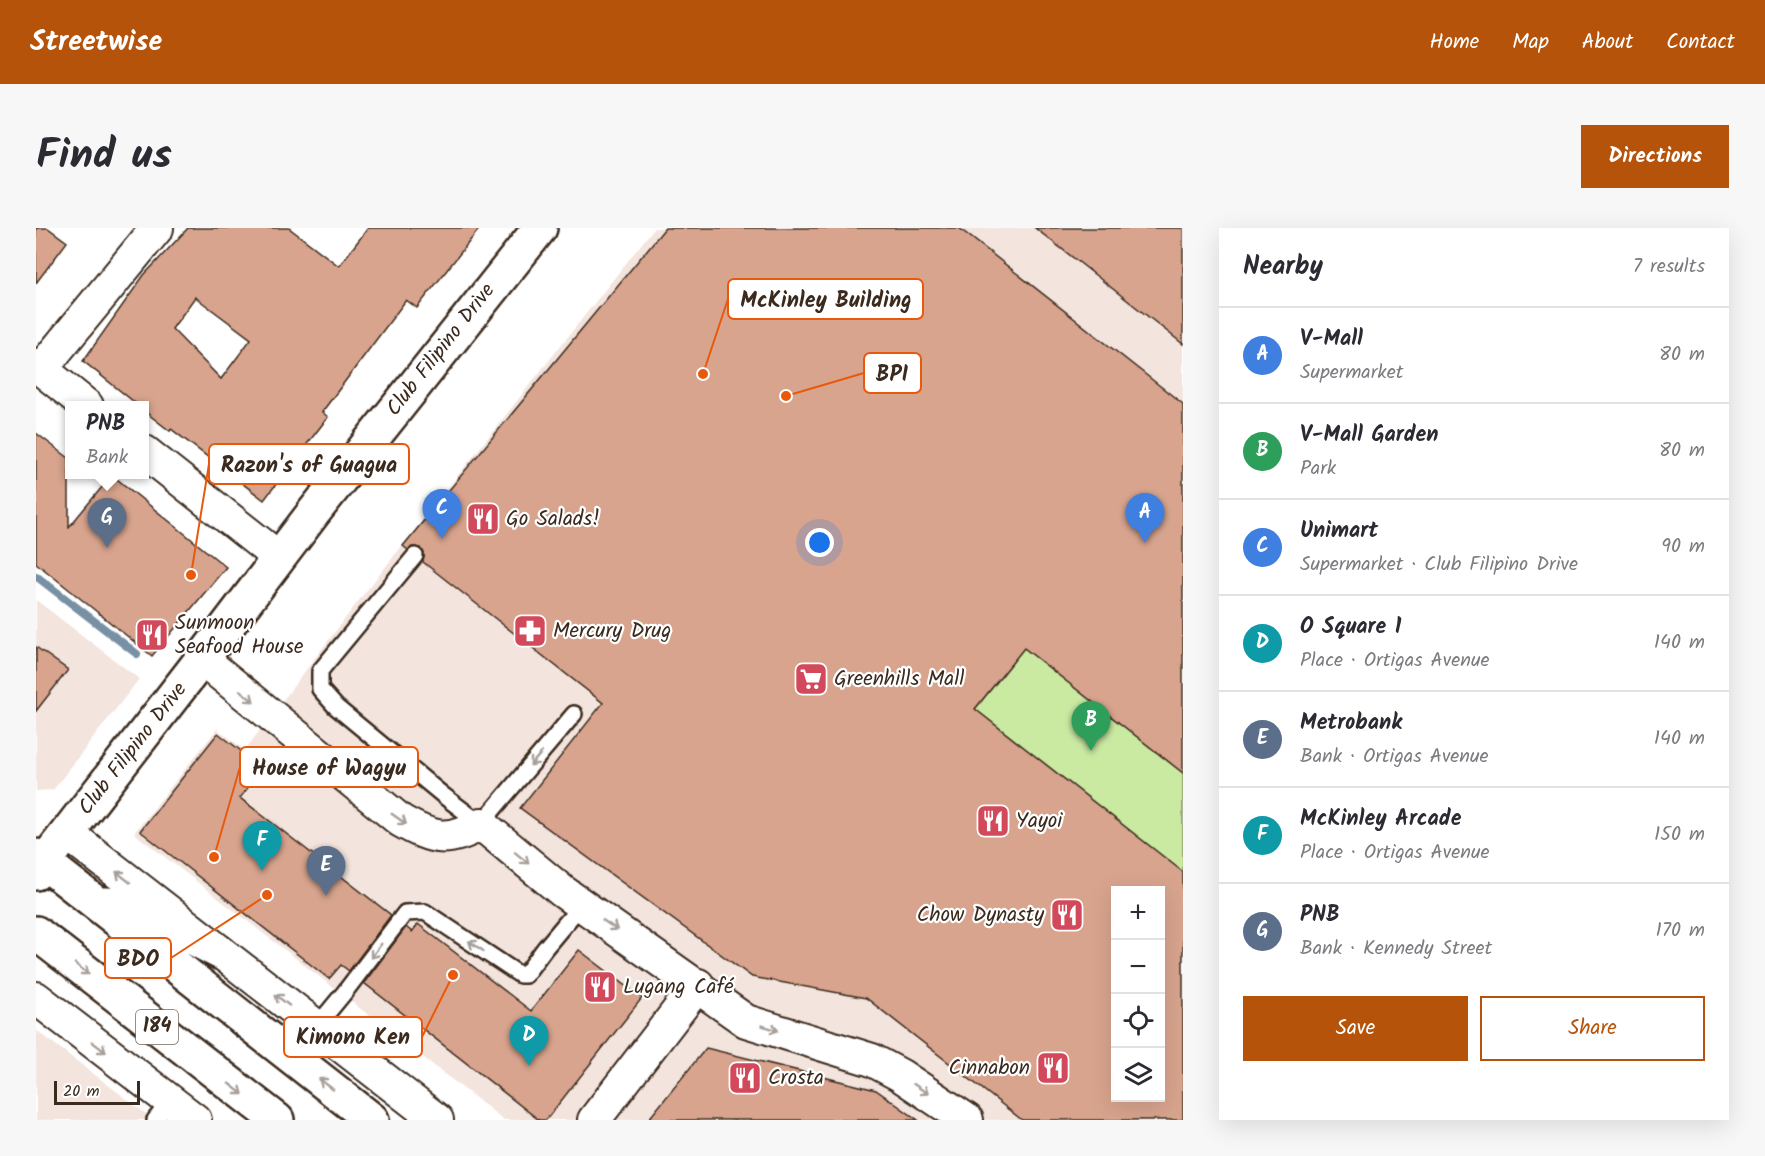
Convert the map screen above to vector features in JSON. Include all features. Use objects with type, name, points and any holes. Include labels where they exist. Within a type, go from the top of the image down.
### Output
[{"type":"main road","name":"Club Filipino Drive","points":[[39,864],[67,833],[335,485],[540,228]]},
{"type":"main road","points":[[39,864],[97,904],[372,1120]]},
{"type":"main road","points":[[97,904],[130,906],[219,951]]},
{"type":"main road","name":"184","points":[[36,933],[277,1120]]},
{"type":"street","points":[[82,401],[38,367],[157,228]]},
{"type":"street","points":[[149,456],[279,558]]},
{"type":"street","points":[[202,659],[400,821],[437,837],[457,836],[482,824],[581,905],[698,985],[746,1021],[873,1060],[900,1075],[967,1120]]},
{"type":"street","points":[[67,833],[437,1120]]},
{"type":"street","points":[[594,1120],[698,985]]},
{"type":"street","points":[[36,998],[162,1110],[195,1120]]},
{"type":"lane","points":[[415,556],[320,671],[320,689],[336,707],[444,796],[482,824],[574,714]]},
{"type":"lane","points":[[316,1027],[405,913],[425,912],[520,975],[525,975],[581,905]]},
{"type":"shaded area","points":[[654,228],[1183,228],[1183,1120],[504,1120],[134,833],[217,729],[245,750],[360,599]]},
{"type":"shaded area","points":[[36,600],[139,679],[53,790],[36,791]]},
{"type":"shaded area","points":[[36,1030],[154,1120],[36,1120]]},
{"type":"green space","points":[[1024,648],[1183,773],[1183,872],[975,709]]},
{"type":"building","points":[[36,228],[48,228],[67,242],[36,283]]},
{"type":"building","points":[[188,228],[289,228],[339,266],[368,228],[480,228],[417,308],[406,300],[322,412],[328,417],[264,500],[149,415],[149,401],[133,401],[83,361],[144,275]],"holes":[[[195,297],[251,339],[221,379],[172,329]]]},
{"type":"building","name":"Greenhills Mall","points":[[665,228],[959,228],[1183,404],[1183,773],[1024,648],[975,709],[1183,872],[1183,1120],[1022,1120],[866,998],[752,977],[520,808],[603,703],[423,562],[424,553],[421,548],[412,547],[408,550],[403,546]]},
{"type":"building","points":[[1035,228],[1183,228],[1183,344],[1085,267]]},
{"type":"building","points":[[36,433],[65,455],[65,479],[69,479],[69,527],[109,479],[117,479],[226,567],[152,656],[36,563]]},
{"type":"building","points":[[36,647],[68,670],[36,711]]},
{"type":"building","points":[[218,733],[263,768],[240,798],[391,915],[349,971],[341,965],[329,979],[140,831]]},
{"type":"building","points":[[418,924],[531,1011],[579,950],[642,998],[546,1120],[539,1120],[364,983],[406,927],[412,932]]},
{"type":"building","points":[[706,1048],[876,1090],[918,1120],[648,1120]]},
{"type":"waterway","points":[[36,576],[137,654]]},
{"type":"place","name":"McKinley Building","points":[[703,374]]},
{"type":"place","name":"BPI","points":[[786,396]]},
{"type":"place","name":"Go Salads!","points":[[483,519]]},
{"type":"place","name":"Unimart","points":[[442,539]]},
{"type":"place","name":"V-Mall","points":[[1145,543]]},
{"type":"place","name":"PNB","points":[[107,548]]},
{"type":"place","name":"Razon's of Guagua","points":[[191,575]]},
{"type":"place","name":"Mercury Drug","points":[[530,631]]},
{"type":"place","name":"Sunmoon Seafood House","points":[[152,635]]},
{"type":"place","name":"Greenhills Mall","points":[[811,679]]},
{"type":"place","name":"V-Mall Garden","points":[[1091,751]]},
{"type":"place","name":"Yayoi","points":[[993,821]]},
{"type":"place","name":"House of Wagyu","points":[[214,857]]},
{"type":"place","name":"McKinley Arcade","points":[[262,871]]},
{"type":"place","name":"BDO","points":[[267,895]]},
{"type":"place","name":"Metrobank","points":[[326,896]]},
{"type":"place","name":"Chow Dynasty","points":[[1067,915]]},
{"type":"place","name":"Kimono Ken","points":[[453,975]]},
{"type":"place","name":"Lugang Café","points":[[600,987]]},
{"type":"place","name":"O Square 1","points":[[529,1066]]},
{"type":"place","name":"Cinnabon","points":[[1053,1068]]},
{"type":"place","name":"Crosta","points":[[745,1078]]}]
